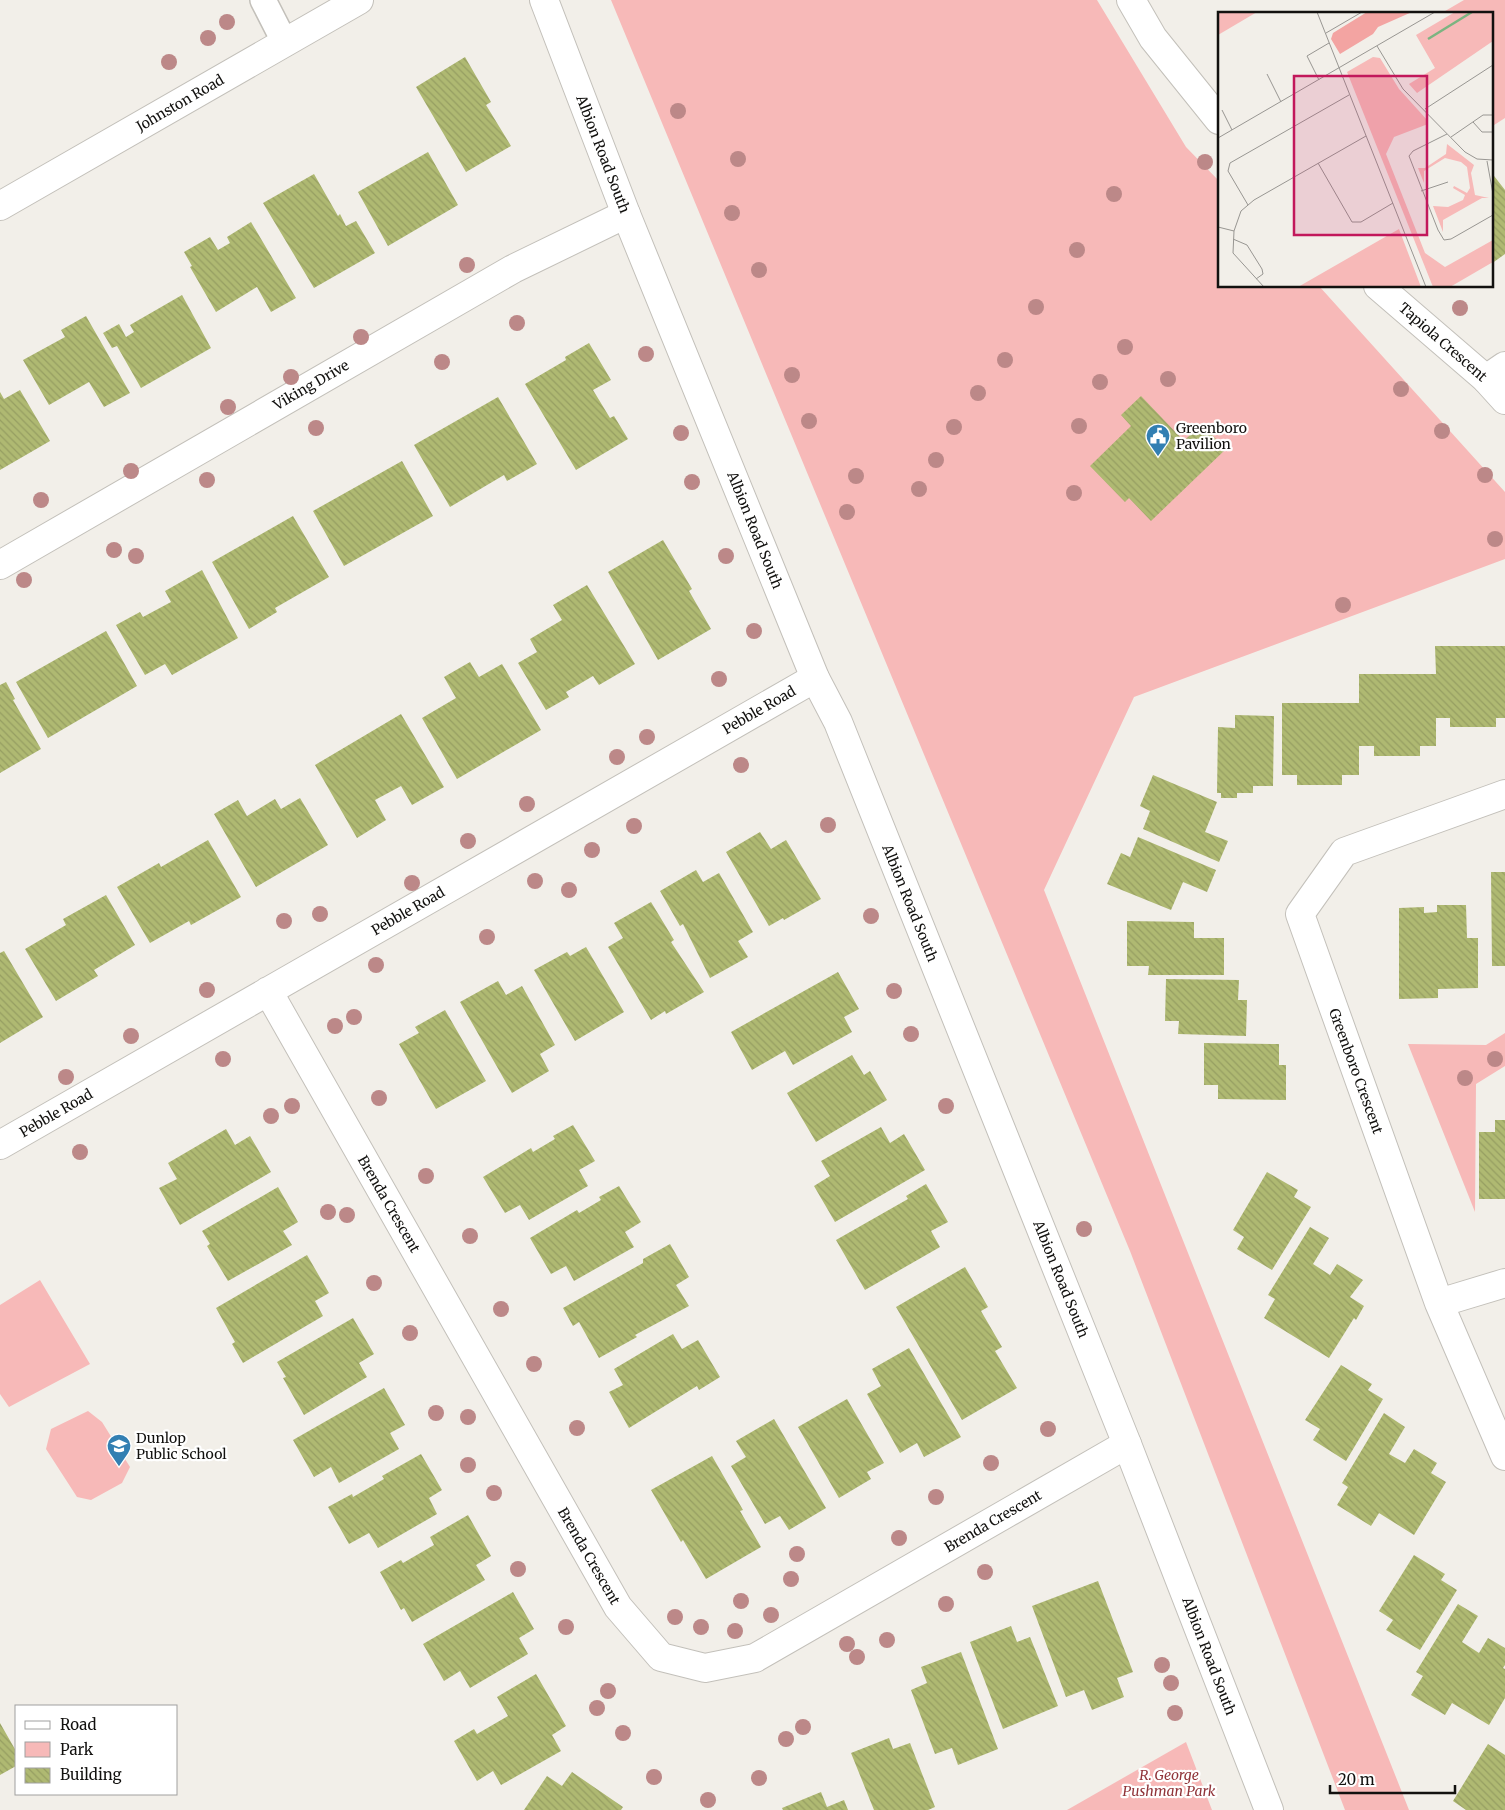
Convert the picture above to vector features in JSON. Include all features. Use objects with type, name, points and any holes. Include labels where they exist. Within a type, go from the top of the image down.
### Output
[{"type":"street","name":"Johnston Road","points":[[0,206],[359,0]]},
{"type":"street","name":"Albion Road South","points":[[544,0],[626,214],[815,678],[838,722],[1127,1444],[1269,1810]]},
{"type":"street","points":[[1131,0],[1153,38],[1218,119]]},
{"type":"street","name":"Viking Drive","points":[[0,564],[513,268],[626,214]]},
{"type":"street","name":"Tapiola Crescent","points":[[1381,288],[1496,372],[1505,400]]},
{"type":"street","name":"Pebble Road","points":[[0,1145],[815,678]]},
{"type":"street","name":"Greenboro Crescent","points":[[1505,794],[1344,852],[1300,914],[1439,1303],[1505,1456]]},
{"type":"street","name":"Brenda Crescent","points":[[268,991],[618,1607],[661,1657],[705,1668],[754,1658],[1127,1444]]},
{"type":"street","points":[[1439,1303],[1505,1283]]},
{"type":"lane","points":[[263,0],[285,43]]},
{"type":"green space","points":[[611,0],[1097,0],[1186,147],[1218,180],[1218,288],[1321,288],[1505,492],[1505,559],[1134,697],[1044,890],[1409,1810],[1345,1810],[1130,1251]]},
{"type":"green space","points":[[1464,0],[1505,0],[1505,118],[1492,126],[1492,12],[1443,12]]},
{"type":"green space","points":[[1505,1033],[1505,1066],[1476,1084],[1475,1212],[1408,1044],[1486,1045]]},
{"type":"green space","points":[[40,1280],[90,1364],[9,1407],[0,1394],[0,1305]]},
{"type":"green space","points":[[88,1411],[102,1422],[130,1467],[122,1483],[91,1500],[77,1497],[46,1449],[51,1429]]},
{"type":"green space","name":"R. George Pushman Park","points":[[1186,1742],[1212,1810],[1067,1810]]},
{"type":"building","points":[[465,57],[491,102],[486,105],[511,146],[466,172],[416,87]]},
{"type":"building","points":[[428,152],[458,205],[388,246],[358,192]]},
{"type":"building","points":[[1492,173],[1505,190],[1505,254],[1492,263]]},
{"type":"building","points":[[314,174],[338,216],[340,214],[346,226],[356,221],[375,253],[314,288],[263,203]]},
{"type":"building","points":[[251,222],[296,298],[271,312],[257,287],[216,312],[190,267],[192,266],[184,252],[210,237],[218,250],[230,243],[227,237]]},
{"type":"building","points":[[182,295],[211,348],[141,388],[117,346],[112,348],[103,333],[119,324],[126,337],[134,332],[130,325]]},
{"type":"building","points":[[86,316],[130,393],[104,407],[89,382],[49,405],[23,360],[65,337],[61,330]]},
{"type":"building","points":[[589,343],[611,380],[593,390],[610,418],[614,416],[628,439],[576,470],[525,384],[566,360],[565,357]]},
{"type":"building","points":[[20,390],[50,441],[0,470],[0,392],[4,399]]},
{"type":"building","name":"Greenboro Pavilion","points":[[1141,396],[1184,441],[1201,424],[1226,449],[1151,521],[1129,498],[1125,502],[1090,466],[1131,426],[1121,415]]},
{"type":"building","points":[[498,397],[537,464],[507,481],[504,475],[450,507],[414,445]]},
{"type":"building","points":[[402,461],[433,516],[344,566],[313,511]]},
{"type":"building","points":[[293,516],[329,577],[275,608],[277,612],[249,629],[212,562]]},
{"type":"building","points":[[663,540],[692,589],[689,591],[711,629],[658,660],[608,572]]},
{"type":"building","points":[[202,570],[238,638],[172,675],[165,664],[145,675],[116,625],[140,612],[143,617],[171,602],[165,591]]},
{"type":"building","points":[[587,585],[635,664],[599,685],[593,676],[566,692],[569,697],[546,710],[518,663],[537,652],[530,639],[562,620],[553,605]]},
{"type":"building","points":[[106,631],[137,686],[48,738],[16,682]]},
{"type":"building","points":[[1435,646],[1505,646],[1505,718],[1496,718],[1496,727],[1450,727],[1450,718],[1436,718],[1436,746],[1420,746],[1420,756],[1374,756],[1374,746],[1359,746],[1359,775],[1342,775],[1342,785],[1297,785],[1297,775],[1282,775],[1282,703],[1359,703],[1359,674],[1436,674]]},
{"type":"building","points":[[470,662],[479,677],[502,664],[541,730],[457,779],[422,718],[456,698],[444,677]]},
{"type":"building","points":[[6,682],[15,699],[13,700],[41,749],[0,773],[0,685]]},
{"type":"building","points":[[401,714],[444,787],[412,805],[401,786],[375,800],[386,820],[357,838],[315,765]]},
{"type":"building","points":[[1235,715],[1274,716],[1273,786],[1253,786],[1253,793],[1237,793],[1237,798],[1221,798],[1221,793],[1217,793],[1218,727],[1235,728]]},
{"type":"building","points":[[1153,775],[1217,802],[1205,832],[1228,841],[1219,862],[1143,829],[1150,811],[1140,806]]},
{"type":"building","points":[[300,798],[328,845],[256,887],[214,814],[238,800],[247,816],[275,799],[281,809]]},
{"type":"building","points":[[760,832],[771,849],[786,840],[821,899],[784,920],[783,918],[769,926],[726,852]]},
{"type":"building","points":[[1138,837],[1216,870],[1207,892],[1183,882],[1171,910],[1107,884],[1121,853],[1130,857]]},
{"type":"building","points":[[208,840],[241,897],[191,925],[189,921],[150,943],[117,887],[159,863],[161,867]]},
{"type":"building","points":[[696,870],[703,882],[719,873],[753,932],[738,941],[748,957],[710,978],[683,924],[680,926],[660,891]]},
{"type":"building","points":[[1491,872],[1505,872],[1505,966],[1492,966]]},
{"type":"building","points":[[106,895],[135,945],[94,970],[98,976],[56,1001],[25,949],[66,925],[63,919]]},
{"type":"building","points":[[651,902],[674,940],[671,942],[704,992],[666,1014],[665,1011],[651,1020],[608,947],[623,938],[614,923]]},
{"type":"building","points":[[1437,905],[1466,905],[1467,938],[1478,938],[1478,988],[1438,989],[1438,998],[1399,999],[1399,908],[1424,907],[1424,913],[1437,912]]},
{"type":"building","points":[[1127,921],[1194,922],[1194,938],[1224,938],[1224,975],[1148,975],[1149,966],[1127,966]]},
{"type":"building","points":[[586,947],[624,1012],[575,1041],[534,970],[567,952],[570,956]]},
{"type":"building","points":[[4,951],[43,1017],[0,1043],[0,953]]},
{"type":"building","points":[[838,972],[859,1009],[844,1017],[852,1032],[793,1065],[785,1051],[752,1070],[731,1032]]},
{"type":"building","points":[[1166,979],[1239,980],[1238,1000],[1247,1000],[1246,1036],[1178,1034],[1179,1021],[1165,1021]]},
{"type":"building","points":[[498,981],[506,995],[522,986],[555,1045],[540,1054],[549,1071],[512,1093],[460,1002]]},
{"type":"building","points":[[445,1010],[486,1081],[436,1109],[399,1044],[419,1033],[415,1027]]},
{"type":"building","points":[[1204,1043],[1279,1044],[1279,1065],[1286,1065],[1286,1100],[1218,1099],[1218,1085],[1204,1085]]},
{"type":"building","points":[[852,1055],[864,1075],[870,1071],[887,1100],[816,1142],[787,1093]]},
{"type":"building","points":[[1495,1120],[1505,1120],[1505,1199],[1479,1199],[1479,1132],[1495,1132]]},
{"type":"building","points":[[573,1125],[595,1161],[579,1170],[588,1186],[529,1220],[520,1205],[505,1213],[483,1177],[531,1148],[533,1152],[555,1139],[553,1136]]},
{"type":"building","points":[[881,1127],[890,1143],[904,1134],[925,1170],[835,1222],[814,1186],[830,1176],[821,1161]]},
{"type":"building","points":[[226,1129],[235,1145],[250,1136],[271,1172],[180,1225],[159,1188],[177,1179],[168,1163]]},
{"type":"building","points":[[1267,1172],[1298,1190],[1294,1197],[1311,1207],[1272,1270],[1237,1249],[1244,1237],[1233,1230]]},
{"type":"building","points":[[926,1184],[948,1222],[931,1231],[940,1247],[865,1290],[836,1240],[908,1199],[906,1196]]},
{"type":"building","points":[[619,1186],[641,1222],[625,1232],[634,1247],[574,1281],[566,1266],[551,1274],[530,1238],[577,1210],[579,1213],[601,1200],[599,1197]]},
{"type":"building","points":[[278,1187],[298,1222],[283,1231],[292,1245],[228,1281],[207,1246],[210,1244],[202,1231]]},
{"type":"building","points":[[1310,1227],[1329,1238],[1313,1264],[1330,1275],[1337,1264],[1363,1280],[1350,1297],[1364,1306],[1356,1320],[1354,1318],[1329,1358],[1264,1318],[1275,1299],[1268,1295]]},
{"type":"building","points":[[670,1244],[689,1277],[676,1285],[689,1306],[635,1335],[637,1337],[599,1358],[579,1322],[573,1326],[563,1308],[643,1263],[643,1259]]},
{"type":"building","points":[[307,1255],[329,1293],[315,1301],[323,1316],[243,1363],[232,1344],[235,1342],[216,1308]]},
{"type":"building","points":[[965,1267],[988,1307],[981,1311],[1002,1347],[995,1351],[1017,1388],[962,1420],[896,1307]]},
{"type":"building","points":[[353,1318],[374,1354],[359,1363],[367,1377],[304,1415],[283,1378],[286,1377],[277,1362]]},
{"type":"building","points":[[673,1334],[682,1349],[698,1340],[720,1377],[699,1390],[697,1386],[629,1428],[609,1392],[623,1385],[614,1369]]},
{"type":"building","points":[[909,1348],[961,1437],[924,1457],[917,1443],[900,1453],[867,1394],[881,1386],[872,1369]]},
{"type":"building","points":[[1341,1365],[1372,1384],[1368,1390],[1383,1399],[1346,1461],[1313,1440],[1320,1429],[1305,1420]]},
{"type":"building","points":[[384,1388],[405,1425],[390,1433],[399,1449],[339,1483],[331,1467],[314,1477],[293,1440]]},
{"type":"building","points":[[847,1399],[884,1463],[867,1472],[871,1479],[839,1498],[798,1427]]},
{"type":"building","points":[[1384,1413],[1405,1427],[1389,1454],[1405,1463],[1414,1449],[1437,1463],[1431,1473],[1446,1482],[1414,1535],[1379,1513],[1371,1526],[1337,1505],[1348,1487],[1342,1483]]},
{"type":"building","points":[[774,1419],[826,1508],[789,1530],[780,1516],[765,1524],[731,1466],[746,1457],[736,1441]]},
{"type":"building","points":[[421,1454],[442,1490],[429,1498],[437,1514],[378,1548],[369,1533],[349,1544],[328,1507],[352,1494],[353,1497],[384,1479],[382,1476]]},
{"type":"building","points":[[712,1456],[743,1510],[740,1511],[761,1547],[706,1579],[683,1540],[681,1542],[651,1490]]},
{"type":"building","points":[[468,1515],[491,1556],[476,1565],[485,1580],[412,1622],[404,1608],[401,1610],[380,1572],[401,1560],[403,1563],[434,1545],[430,1537]]},
{"type":"building","points":[[1414,1555],[1445,1574],[1441,1580],[1457,1590],[1420,1650],[1386,1630],[1393,1620],[1379,1611]]},
{"type":"building","points":[[1098,1581],[1133,1672],[1117,1678],[1124,1697],[1092,1710],[1084,1690],[1066,1697],[1032,1606]]},
{"type":"building","points":[[513,1592],[534,1629],[519,1638],[528,1654],[470,1688],[460,1671],[444,1681],[423,1644]]},
{"type":"building","points":[[1458,1604],[1478,1616],[1462,1642],[1479,1653],[1488,1638],[1505,1648],[1505,1665],[1503,1668],[1505,1669],[1505,1698],[1489,1725],[1452,1703],[1445,1715],[1411,1695],[1423,1676],[1416,1672]]},
{"type":"building","points":[[1011,1626],[1017,1642],[1030,1637],[1058,1706],[1003,1729],[970,1642]]},
{"type":"building","points":[[961,1652],[998,1749],[958,1765],[952,1748],[935,1754],[911,1690],[927,1683],[921,1667]]},
{"type":"building","points":[[536,1674],[566,1726],[552,1735],[561,1751],[501,1785],[493,1771],[477,1781],[454,1741],[474,1729],[477,1734],[508,1716],[497,1697]]},
{"type":"building","points":[[0,1723],[15,1749],[15,1767],[0,1775]]},
{"type":"building","points":[[889,1738],[893,1749],[910,1743],[935,1807],[928,1810],[874,1810],[851,1753]]},
{"type":"building","points":[[1488,1744],[1505,1755],[1505,1810],[1466,1810],[1453,1801]]},
{"type":"building","points":[[572,1772],[623,1807],[621,1810],[524,1810],[547,1776],[562,1786]]},
{"type":"building","points":[[821,1792],[827,1807],[844,1800],[848,1810],[783,1810],[782,1808]]},
{"type":"place","name":"Greenboro Pavilion","points":[[1158,457]]},
{"type":"place","name":"Dunlop Public School","points":[[119,1467]]}]
